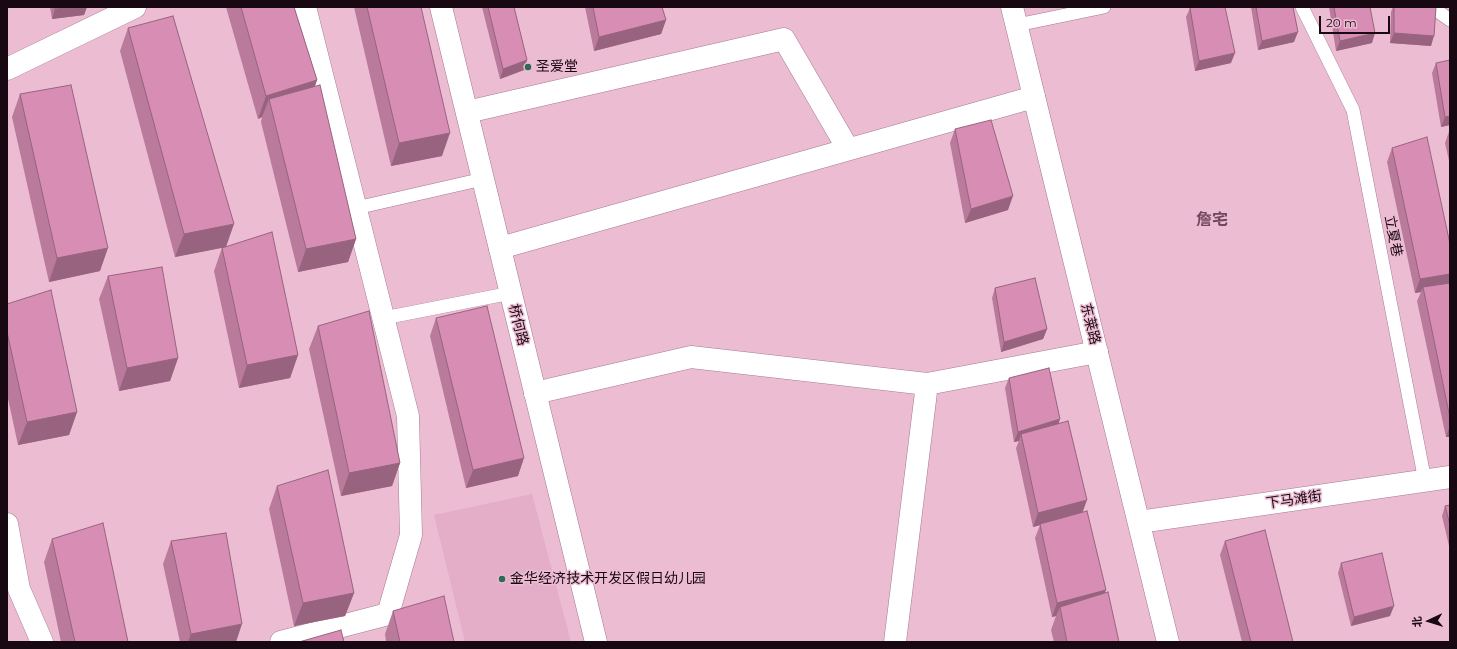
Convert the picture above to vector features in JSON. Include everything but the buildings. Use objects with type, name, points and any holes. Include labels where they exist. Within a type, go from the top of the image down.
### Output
[{"type":"street","points":[[7,69],[135,7]]},
{"type":"street","points":[[281,642],[388,614],[410,535],[408,416],[305,7]]},
{"type":"street","name":"桥何路","points":[[441,7],[596,642]]},
{"type":"street","name":"东莱路","points":[[1014,16],[1168,642]]},
{"type":"street","points":[[467,112],[784,39],[848,150]]},
{"type":"street","points":[[500,248],[1034,97]]},
{"type":"street","points":[[535,393],[691,357],[927,384],[1097,352]]},
{"type":"street","points":[[895,642],[927,384]]},
{"type":"street","name":"下马滩街","points":[[1139,522],[1450,477]]},
{"type":"street","points":[[8,531],[19,589],[42,642]]},
{"type":"lane","points":[[1014,16],[1104,7]]},
{"type":"lane","name":"立夏巷","points":[[1302,7],[1352,110],[1425,481]]},
{"type":"lane","points":[[1432,7],[1450,20]]},
{"type":"lane","points":[[356,208],[483,179]]},
{"type":"lane","points":[[384,318],[511,292]]},
{"type":"shaded area","name":"金华经济技术开发区假日幼儿园","points":[[532,494],[571,642],[465,642],[434,515]]},
{"type":"place","name":"圣爱堂","points":[[528,67]]},
{"type":"place","name":"金华经济技术开发区假日幼儿园","points":[[502,579]]},
{"type":"district","name":"詹宅","points":[[1212,220]]}]
